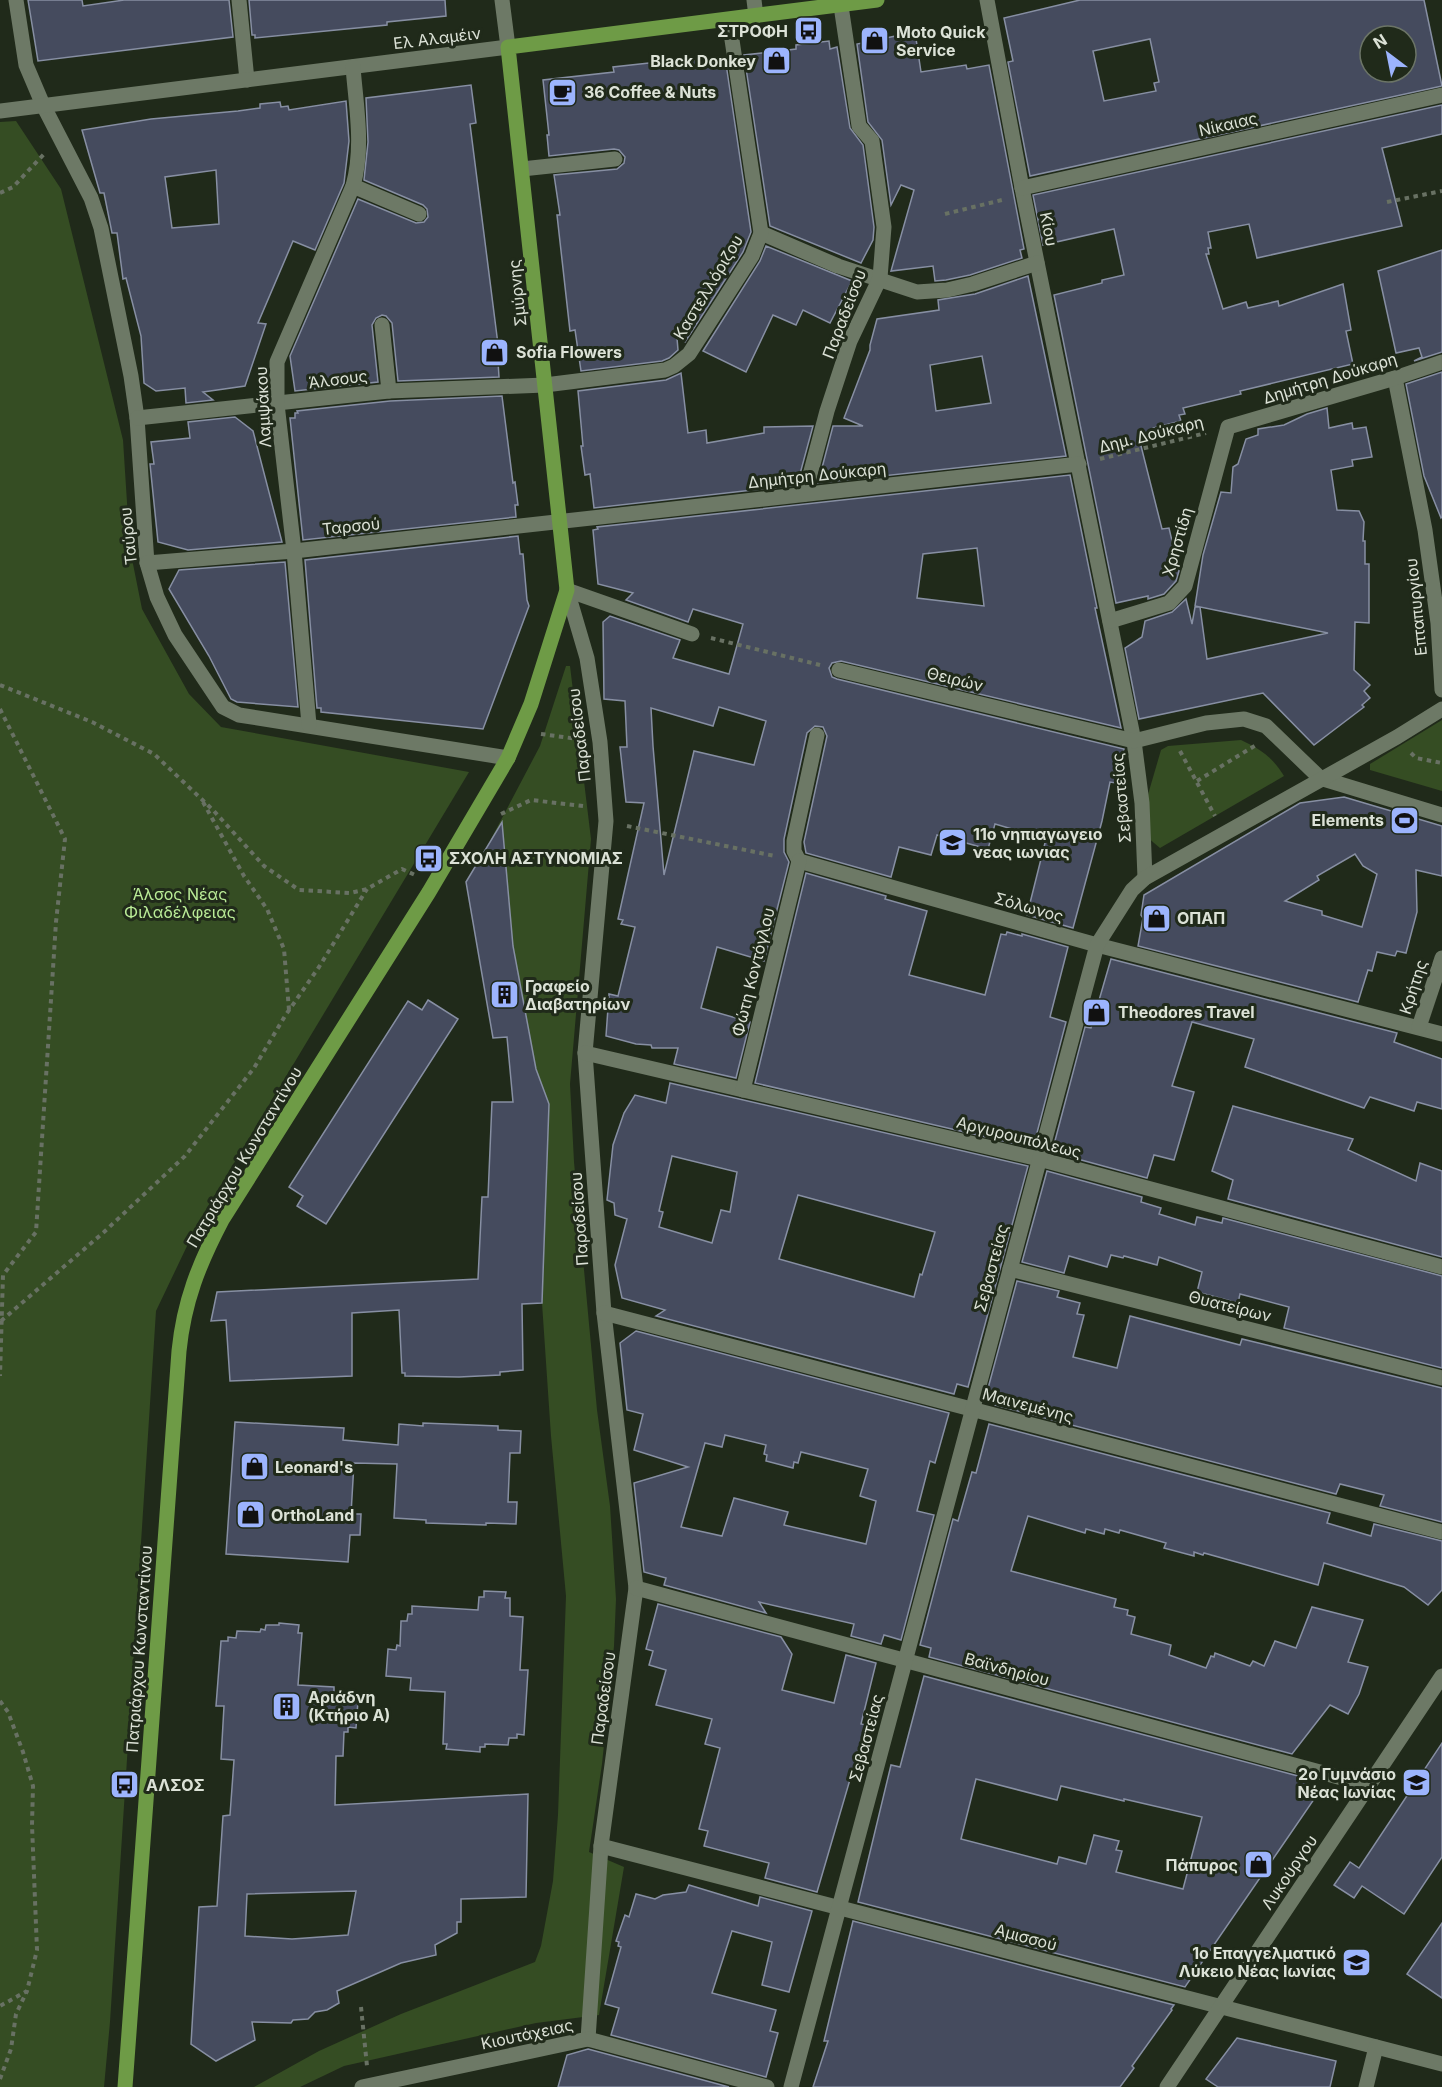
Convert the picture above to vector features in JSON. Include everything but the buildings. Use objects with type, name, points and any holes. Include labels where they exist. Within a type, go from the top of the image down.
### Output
[{"type":"main road","name":"Ελ Αλαμέιν","points":[[508,47],[877,0]]},
{"type":"main road","name":"Σμύρνης","points":[[508,47],[560,521]]},
{"type":"main road","name":"Πατριάρχου Κωνσταντίνου","points":[[125,2087],[178,1351],[187,1300],[205,1254],[222,1220],[435,883],[508,758],[540,676],[567,590],[560,521]]},
{"type":"street","name":"Ταύρου","points":[[16,0],[26,65],[43,105],[91,198],[101,228],[131,376],[147,562],[157,597],[175,635],[223,707],[238,715],[508,758]]},
{"type":"street","points":[[239,0],[247,80]]},
{"type":"street","name":"Σμύρνης","points":[[502,0],[508,47]]},
{"type":"street","points":[[754,0],[756,16]]},
{"type":"street","name":"Κίου","points":[[987,0],[1037,263],[1079,464]]},
{"type":"street","name":"Παραδείσου","points":[[805,494],[827,411],[850,342],[880,278],[884,227],[872,141],[859,126],[841,6]]},
{"type":"street","name":"Καστελλόριζου","points":[[545,385],[665,370],[684,360],[752,256],[761,233],[729,20]]},
{"type":"street","name":"Ελ Αλαμέιν","points":[[0,111],[508,47]]},
{"type":"street","name":"Λαμψάκου","points":[[309,725],[294,551],[277,404],[277,362],[353,186],[359,166],[353,67]]},
{"type":"street","name":"Νίκαιας","points":[[1023,192],[1442,95]]},
{"type":"street","points":[[522,169],[615,159]]},
{"type":"street","points":[[353,186],[419,214]]},
{"type":"street","points":[[761,233],[838,266],[917,292],[938,291],[973,284],[1037,263]]},
{"type":"street","points":[[382,325],[388,391]]},
{"type":"street","name":"Δημήτρη Δούκαρη","points":[[1228,427],[1442,362]]},
{"type":"street","name":"Επταπυργίου","points":[[1395,378],[1425,530],[1437,623],[1442,690]]},
{"type":"street","name":"Άλσους","points":[[136,418],[388,391],[545,385]]},
{"type":"street","name":"Χρηστίδη","points":[[1110,621],[1169,603],[1185,586],[1228,427]]},
{"type":"street","name":"Δημήτρη Δούκαρη","points":[[560,521],[1079,464]]},
{"type":"street","name":"Σεβαστείας","points":[[791,2087],[1097,945],[1132,890],[1145,878],[1142,803],[1134,741],[1079,464]]},
{"type":"street","name":"Ταρσού","points":[[147,562],[294,551],[560,521]]},
{"type":"street","points":[[567,590],[692,634]]},
{"type":"street","name":"Παραδείσου","points":[[567,590],[587,658],[600,742],[605,815],[585,1053],[604,1313],[636,1588],[601,1846],[588,2039]]},
{"type":"street","name":"Θειρών","points":[[839,670],[1134,741],[1206,723],[1244,719],[1266,726],[1320,778],[1442,815]]},
{"type":"street","points":[[1145,878],[1442,709]]},
{"type":"street","name":"Φώτη Κοντόγλου","points":[[743,1090],[798,861],[794,851],[794,841],[817,735]]},
{"type":"street","name":"Σόλωνος","points":[[798,861],[1097,945],[1442,1034]]},
{"type":"street","name":"Κρήτης","points":[[1419,1027],[1442,958]]},
{"type":"street","name":"Αργυρουπόλεως","points":[[585,1053],[1039,1159],[1442,1267]]},
{"type":"street","name":"Θυατείρων","points":[[1010,1269],[1442,1378]]},
{"type":"street","name":"Μαινεμένης","points":[[604,1313],[1442,1532]]},
{"type":"street","name":"Βαϊνδηρίου","points":[[636,1588],[1368,1785]]},
{"type":"street","name":"Λυκούργου","points":[[1167,2087],[1442,1676]]},
{"type":"street","name":"Αμισσού","points":[[601,1846],[1442,2064]]},
{"type":"street","name":"Κιουτάχειας","points":[[365,2086],[588,2039],[766,2087]]},
{"type":"street","points":[[1366,2087],[1376,2047]]},
{"type":"path","points":[[0,193],[13,187],[61,136]]},
{"type":"path","points":[[1387,202],[1442,191]]},
{"type":"path","points":[[945,214],[1023,192]]},
{"type":"path","name":"Δημ. Δούκαρη","points":[[1079,464],[1228,427]]},
{"type":"path","points":[[692,634],[839,670]]},
{"type":"path","points":[[0,684],[92,722],[153,754],[202,799],[264,866],[299,890],[350,893],[367,889],[402,869],[435,883]]},
{"type":"path","points":[[0,708],[65,839],[56,934],[36,1232],[3,1275],[0,1376]]},
{"type":"path","points":[[520,731],[600,742]]},
{"type":"path","points":[[1169,732],[1225,834]]},
{"type":"path","points":[[1197,781],[1275,734]]},
{"type":"path","points":[[1397,736],[1416,758],[1442,763]]},
{"type":"path","points":[[202,799],[244,876],[267,909],[280,939],[284,949],[289,1010]]},
{"type":"path","points":[[465,831],[531,800],[605,815],[798,861]]},
{"type":"path","points":[[1,1321],[104,1232],[185,1156],[254,1068],[367,889]]},
{"type":"path","points":[[0,1701],[8,1712],[33,1786],[32,1825],[37,1950],[27,1990],[16,2014],[11,2049],[0,2079]]},
{"type":"path","points":[[0,2006],[27,1990]]},
{"type":"path","points":[[361,2007],[365,2086]]},
{"type":"green space","name":"Άλσος Νέας Φιλαδέλφειας","points":[[16,121],[61,189],[123,440],[130,549],[142,609],[189,694],[221,727],[469,772],[198,1223],[156,1311],[104,2087],[0,2087],[0,122]]},
{"type":"green space","points":[[566,666],[570,666],[591,839],[570,1084],[574,1162],[597,1410],[610,1506],[616,1599],[614,1646],[602,1764],[589,1852],[624,1867],[599,2015],[536,2023],[344,2066],[300,2087],[254,2087],[319,2051],[401,2014],[535,1962],[541,1946],[553,1881],[558,1815],[566,1596],[551,1436],[542,1303],[549,1104],[536,1069],[513,946],[504,840],[491,839],[540,746]]},
{"type":"green space","points":[[1442,720],[1442,791],[1370,770],[1370,764]]},
{"type":"green space","points":[[1241,740],[1266,755],[1284,776],[1160,848],[1147,837],[1140,822],[1161,750],[1168,746]]},
{"type":"place","name":"ΣΤΡΟΦΗ","points":[[809,31]]},
{"type":"place","name":"Moto Quick Service","points":[[875,41]]},
{"type":"place","name":"Black Donkey","points":[[777,61]]},
{"type":"place","name":"36 Coffee & Nuts","points":[[563,92]]},
{"type":"place","name":"Sofia Flowers","points":[[495,352]]},
{"type":"place","name":"Elements","points":[[1405,820]]},
{"type":"place","name":"11ο νηπιαγωγειο νεας ιωνιας","points":[[952,843]]},
{"type":"place","name":"ΣΧΟΛΗ ΑΣΤΥΝΟΜΙΑΣ","points":[[428,858]]},
{"type":"place","name":"ΟΠΑΠ","points":[[1156,918]]},
{"type":"place","name":"Γραφείο Διαβατηρίων","points":[[504,995]]},
{"type":"place","name":"Theodores Travel","points":[[1097,1012]]},
{"type":"place","name":"Leonard's","points":[[254,1467]]},
{"type":"place","name":"OrthoLand","points":[[250,1515]]},
{"type":"place","name":"Αριάδνη (Κτήριο Α)","points":[[287,1706]]},
{"type":"place","name":"2ο Γυμνάσιο Νέας Ιωνίας","points":[[1417,1783]]},
{"type":"place","name":"ΑΛΣΟΣ","points":[[125,1785]]},
{"type":"place","name":"Πάπυρος","points":[[1259,1865]]},
{"type":"place","name":"1ο Επαγγελματικό Λύκειο Νέας Ιωνίας","points":[[1357,1962]]}]
